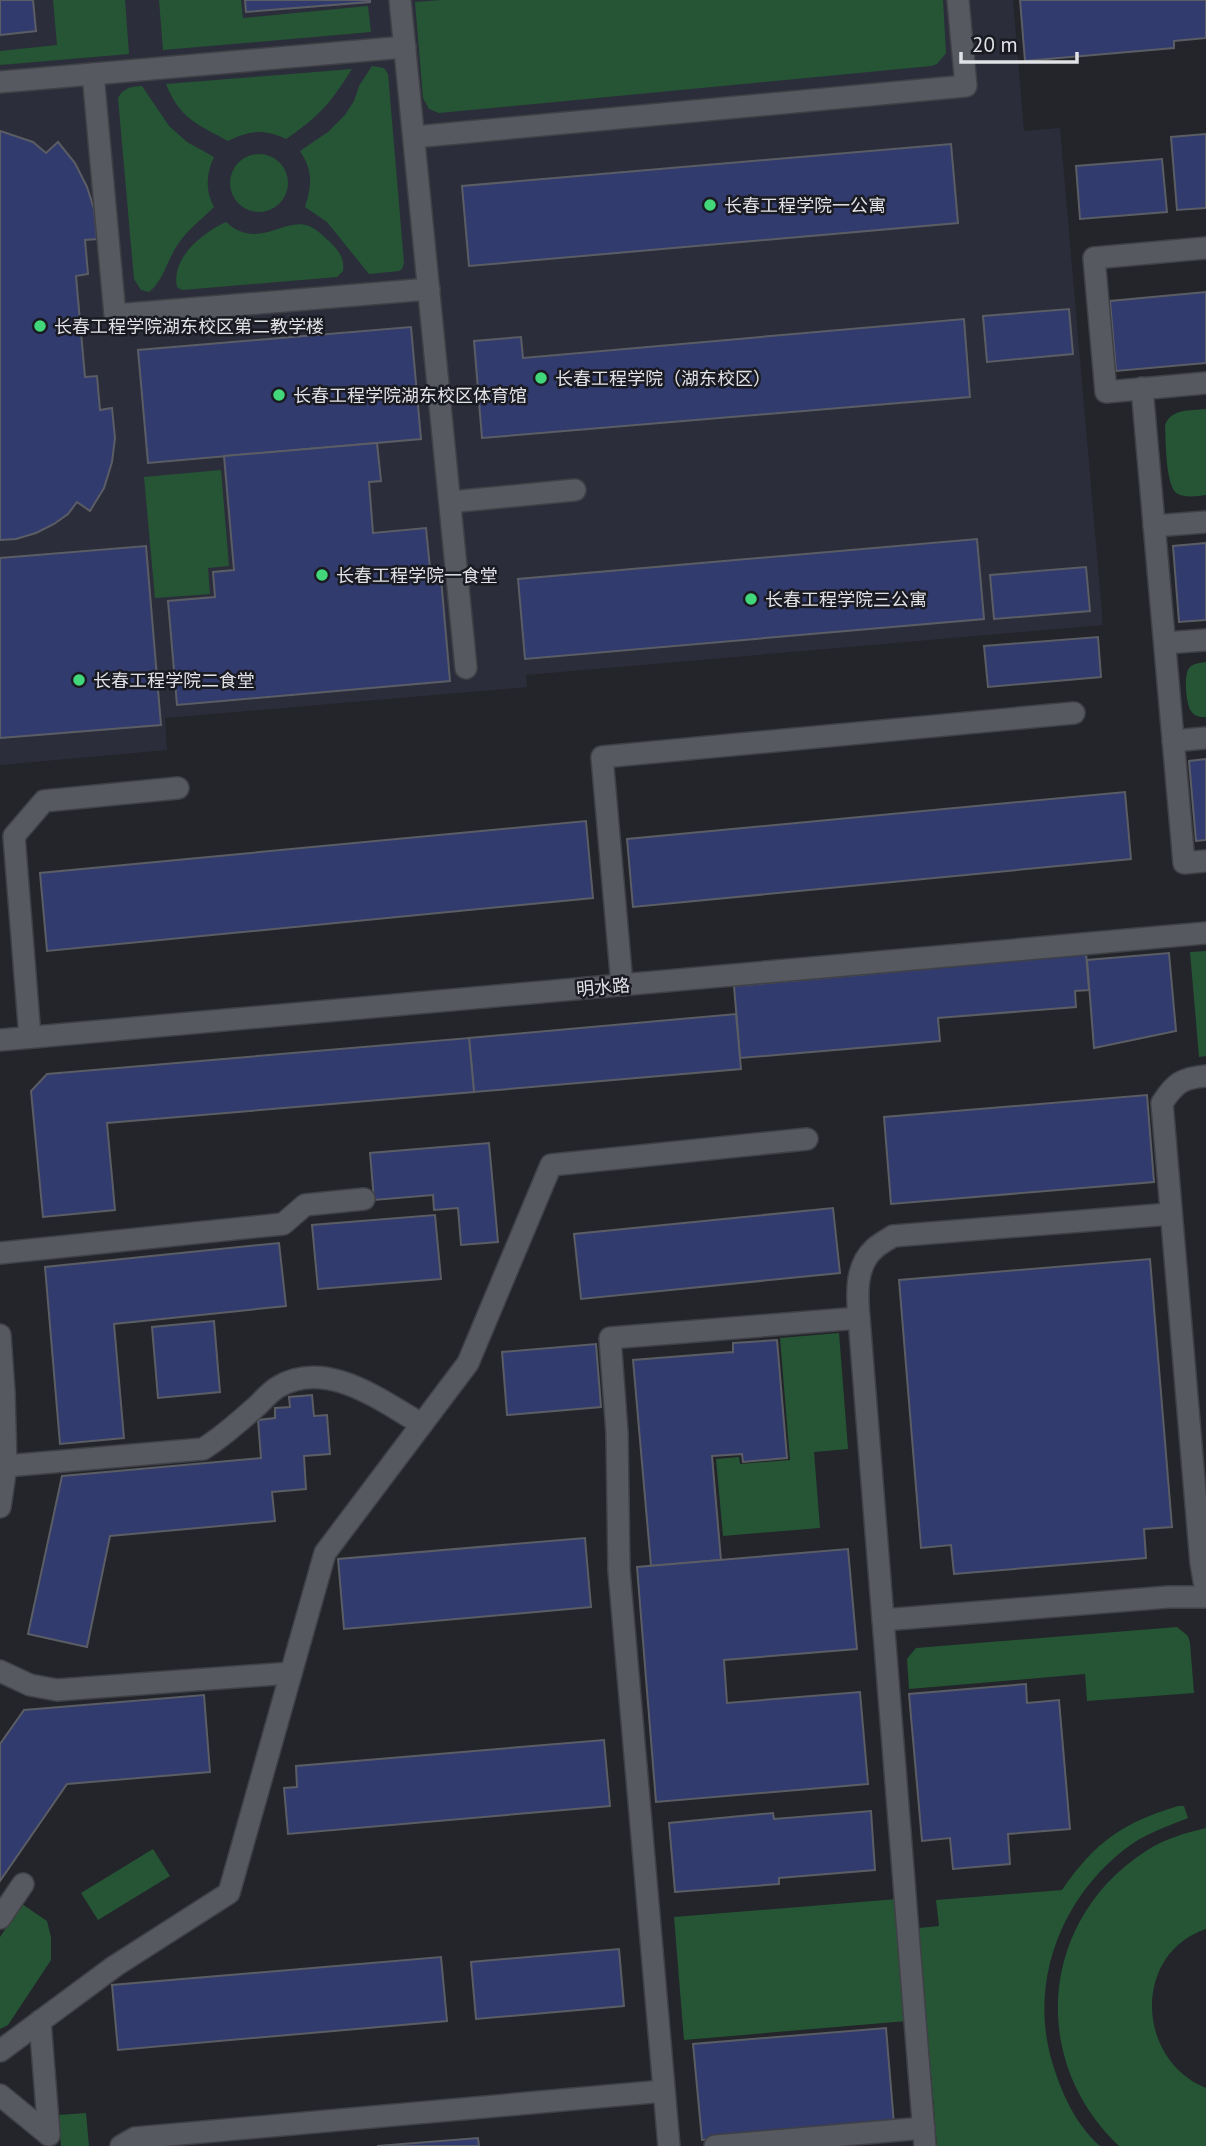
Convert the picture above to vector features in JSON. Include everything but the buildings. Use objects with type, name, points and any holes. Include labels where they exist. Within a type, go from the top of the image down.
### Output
[{"type":"street","points":[[400,0],[466,668]]},
{"type":"street","points":[[414,137],[966,86],[958,0]]},
{"type":"street","points":[[0,82],[405,47]]},
{"type":"street","points":[[93,74],[115,315],[429,289]]},
{"type":"street","points":[[1206,248],[1094,258],[1106,391],[1206,383]]},
{"type":"street","points":[[1142,388],[1184,863],[1206,861]]},
{"type":"street","points":[[450,502],[575,490]]},
{"type":"street","points":[[1154,526],[1206,522]]},
{"type":"street","points":[[1165,643],[1206,640]]},
{"type":"street","points":[[622,985],[601,757],[1074,713]]},
{"type":"street","points":[[1173,741],[1206,738]]},
{"type":"street","points":[[30,1037],[13,836],[44,801],[178,788]]},
{"type":"street","name":"明水路","points":[[0,1040],[1206,933]]},
{"type":"street","points":[[883,1620],[1206,1595],[1161,1103],[1173,1086],[1190,1077],[1206,1076]]},
{"type":"street","points":[[0,2051],[115,1965],[229,1893],[325,1553],[468,1363],[551,1165],[807,1139]]},
{"type":"street","points":[[0,1254],[283,1224],[305,1205],[364,1199]]},
{"type":"street","points":[[715,2146],[924,2137],[857,1298],[860,1271],[873,1249],[893,1236],[1170,1214]]},
{"type":"street","points":[[669,2146],[619,1571],[617,1433],[610,1338],[859,1318]]},
{"type":"street","points":[[0,1335],[6,1466],[0,1507]]},
{"type":"street","points":[[6,1466],[204,1448],[221,1438],[278,1387],[300,1379],[329,1377],[348,1384],[422,1424]]},
{"type":"street","points":[[0,1671],[30,1685],[57,1690],[291,1673]]},
{"type":"street","points":[[0,1918],[23,1884]]},
{"type":"street","points":[[0,2095],[48,2135],[40,2021]]},
{"type":"street","points":[[121,2146],[135,2138],[664,2091]]},
{"type":"shaded area","name":"长春工程学院（湖东校区）","points":[[0,0],[1013,0],[1024,131],[1060,128],[1103,625],[526,675],[527,687],[165,718],[167,750],[0,765]]},
{"type":"green space","points":[[53,0],[125,0],[129,54],[0,65],[0,51],[57,45]]},
{"type":"green space","points":[[159,0],[241,0],[243,18],[368,6],[371,32],[163,50]]},
{"type":"green space","points":[[943,0],[946,53],[937,64],[931,66],[439,113],[429,109],[423,98],[415,2]]},
{"type":"green space","points":[[372,66],[384,68],[388,74],[404,263],[399,271],[369,274],[327,222],[305,207],[310,178],[300,151],[328,132],[345,115]]},
{"type":"green space","points":[[352,69],[324,108],[286,139],[257,132],[228,141],[198,125],[184,113],[166,84]]},
{"type":"green space","points":[[142,86],[169,126],[187,142],[214,157],[208,182],[214,207],[182,239],[158,282],[149,292],[141,290],[134,279],[118,98],[131,87]]},
{"type":"green space","points":[[253,154],[265,154],[280,162],[288,177],[288,189],[280,204],[265,212],[253,212],[238,204],[230,189],[230,177],[238,162]]},
{"type":"green space","points":[[226,222],[238,231],[250,234],[303,224],[313,228],[338,251],[343,262],[343,271],[337,277],[182,290],[177,287],[179,266],[190,248],[207,233]]},
{"type":"green space","points":[[1206,409],[1206,495],[1181,495],[1174,490],[1168,473],[1165,425],[1177,413]]},
{"type":"green space","points":[[221,470],[229,566],[208,568],[210,594],[155,598],[144,477]]},
{"type":"green space","points":[[1206,662],[1206,717],[1202,717],[1194,714],[1189,707],[1186,682],[1190,667]]},
{"type":"green space","points":[[1206,951],[1206,1056],[1199,1057],[1190,952]]},
{"type":"green space","points":[[839,1333],[848,1449],[814,1452],[820,1528],[723,1536],[716,1459],[739,1457],[740,1464],[790,1460],[780,1338]]},
{"type":"green space","points":[[1177,1627],[1188,1636],[1190,1643],[1194,1693],[1087,1701],[1085,1674],[909,1689],[907,1659],[916,1648]]},
{"type":"green space","points":[[1184,1806],[1188,1818],[1155,1831],[1132,1844],[1102,1870],[1082,1893],[1066,1919],[1047,1977],[1044,2007],[1054,2068],[1072,2110],[1084,2129],[1100,2146],[937,2146],[919,1928],[939,1926],[936,1900],[1062,1890],[1086,1859],[1111,1836],[1125,1827]]},
{"type":"green space","points":[[1206,1828],[1206,1929],[1182,1942],[1165,1960],[1155,1982],[1152,2007],[1156,2031],[1166,2054],[1183,2074],[1206,2088],[1206,2146],[1119,2146],[1090,2111],[1070,2073],[1060,2033],[1059,1992],[1067,1952],[1084,1914],[1111,1880],[1153,1847]]},
{"type":"green space","points":[[153,1849],[170,1876],[98,1920],[81,1893]]},
{"type":"green space","points":[[897,1899],[907,2021],[684,2040],[674,1917]]},
{"type":"green space","points":[[22,1904],[47,1921],[51,1937],[51,1960],[8,2025],[0,2029],[0,1937]]},
{"type":"green space","points":[[86,2113],[89,2146],[61,2146],[58,2115]]},
{"type":"place","name":"长春工程学院一公寓","points":[[710,205]]},
{"type":"place","name":"长春工程学院湖东校区第二教学楼","points":[[40,326]]},
{"type":"place","name":"长春工程学院（湖东校区）","points":[[541,378]]},
{"type":"place","name":"长春工程学院湖东校区体育馆","points":[[279,395]]},
{"type":"place","name":"长春工程学院一食堂","points":[[322,575]]},
{"type":"place","name":"长春工程学院三公寓","points":[[751,599]]},
{"type":"place","name":"长春工程学院二食堂","points":[[79,680]]}]
